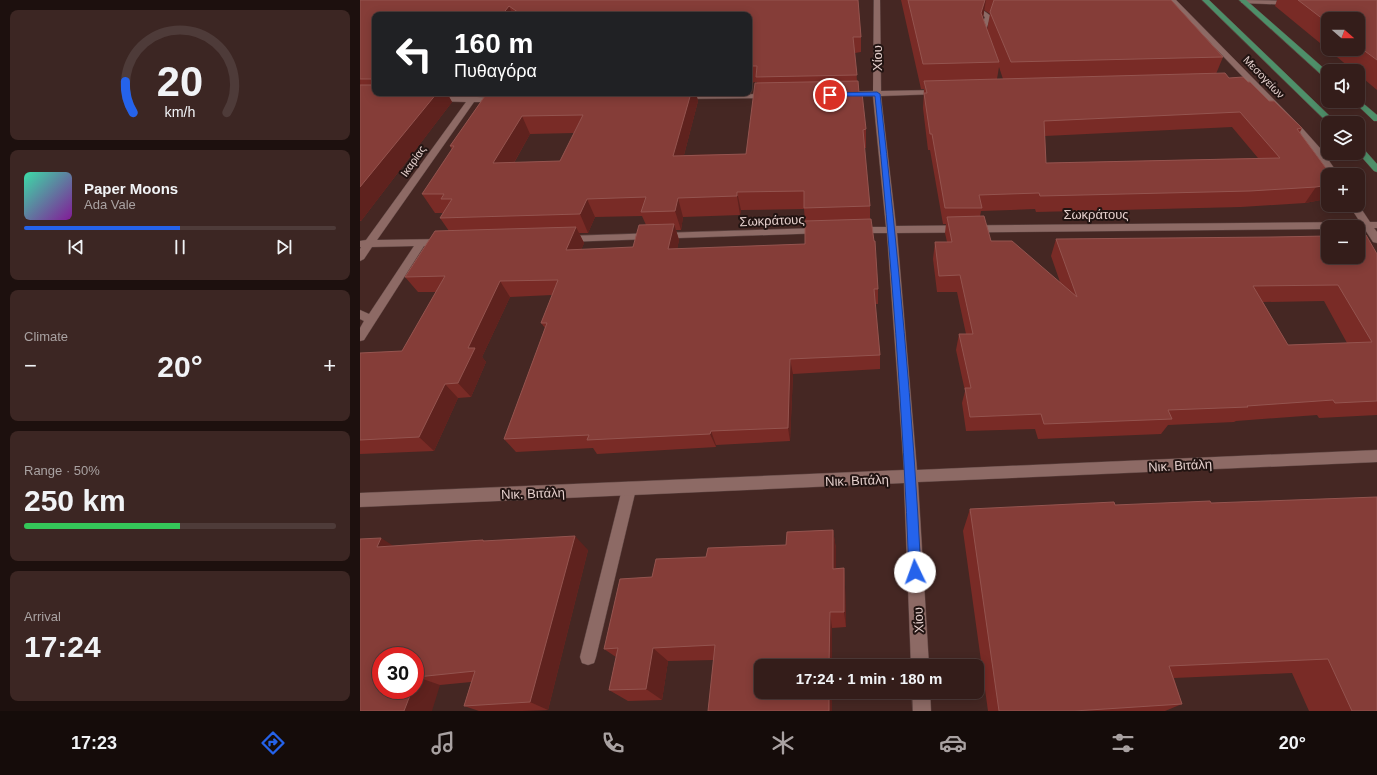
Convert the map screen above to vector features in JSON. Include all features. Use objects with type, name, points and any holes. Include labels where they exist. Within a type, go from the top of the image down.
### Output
[{"type":"main road","name":"Μεσογείων","points":[[1205,0],[1326,116]]},
{"type":"main road","points":[[1243,1],[1321,70]]},
{"type":"main road","points":[[1365,107],[1376,116]]},
{"type":"main road","points":[[1365,156],[1377,169]]},
{"type":"street","name":"Χίου","points":[[877,0],[877,94],[892,229],[911,477],[920,659]]},
{"type":"street","name":"Μεσογείων","points":[[1172,0],[1300,131],[1317,150],[1329,168]]},
{"type":"street","points":[[1243,1],[1300,3]]},
{"type":"street","points":[[958,8],[978,9],[988,16],[988,22],[982,29],[984,43]]},
{"type":"street","points":[[1240,85],[1255,84]]},
{"type":"street","points":[[838,95],[948,92]]},
{"type":"street","points":[[424,99],[474,96],[503,100]]},
{"type":"street","name":"Ικαρίας","points":[[360,257],[365,243],[474,96]]},
{"type":"street","points":[[670,97],[774,96]]},
{"type":"street","points":[[1360,212],[1372,225],[1377,240]]},
{"type":"street","name":"Σωκράτους","points":[[844,231],[892,229],[1372,225]]},
{"type":"street","name":"Σωκράτους","points":[[557,239],[828,231]]},
{"type":"street","points":[[365,243],[453,242]]},
{"type":"street","points":[[360,337],[421,243]]},
{"type":"street","points":[[360,314],[371,320]]},
{"type":"street","name":"Νικ. Βιτάλη","points":[[360,500],[1377,456]]},
{"type":"street","points":[[588,657],[629,489]]},
{"type":"street","points":[[921,699],[922,711]]},
{"type":"building","points":[[360,0],[858,0],[861,37],[853,37],[857,75],[756,77],[757,66],[752,66],[752,12],[518,12],[509,6],[504,12],[372,12],[372,79],[360,79]]},
{"type":"building","points":[[908,0],[985,0],[981,13],[999,62],[923,64]]},
{"type":"building","points":[[994,0],[1171,0],[1223,57],[1011,62],[990,12]]},
{"type":"building","points":[[1298,0],[1377,0],[1377,60],[1365,51],[1365,12],[1321,12],[1321,18]]},
{"type":"building","points":[[1225,73],[1229,78],[1243,77],[1269,101],[1274,101],[1302,128],[1297,129],[1326,168],[1321,168],[1321,186],[1316,187],[1250,191],[1040,196],[1039,193],[979,195],[982,208],[945,208],[932,134],[930,134],[924,93],[927,93],[924,81]],"holes":[[[1240,112],[1280,158],[1046,163],[1044,121]]]},
{"type":"building","points":[[858,81],[859,93],[862,93],[866,129],[863,130],[870,206],[804,208],[804,191],[737,192],[737,196],[678,198],[675,211],[641,212],[646,197],[587,199],[580,214],[440,218],[452,199],[441,199],[444,194],[422,194],[454,146],[450,146],[485,96],[690,96],[673,156],[746,154],[755,83]],"holes":[[[583,115],[560,161],[493,163],[522,116]]]},
{"type":"building","points":[[360,85],[372,85],[372,96],[435,96],[360,187]]},
{"type":"building","points":[[984,216],[991,241],[1012,241],[1077,297],[1056,239],[1321,236],[1321,264],[1365,264],[1366,235],[1377,254],[1377,401],[1335,403],[1333,400],[1247,406],[1248,407],[1168,410],[1172,419],[1044,424],[1041,414],[970,417],[965,388],[971,388],[959,334],[973,334],[960,275],[939,276],[935,242],[952,242],[947,217]],"holes":[[[1338,285],[1372,342],[1288,345],[1253,286]]]},
{"type":"building","points":[[871,219],[875,241],[878,289],[874,289],[880,355],[790,359],[788,428],[711,431],[710,434],[587,440],[589,435],[504,439],[547,323],[541,323],[558,280],[500,281],[468,348],[475,348],[458,383],[445,384],[419,437],[360,440],[360,353],[402,351],[445,276],[405,277],[435,231],[576,227],[566,250],[633,247],[639,225],[674,224],[668,249],[805,244],[805,221]]},
{"type":"building","points":[[1377,497],[1377,711],[1352,711],[1328,659],[1169,666],[1182,704],[1074,711],[999,711],[970,509],[1114,502],[1115,505]]},
{"type":"building","points":[[833,530],[833,569],[844,568],[844,612],[830,612],[829,659],[754,659],[754,699],[829,699],[829,711],[708,711],[715,645],[653,648],[646,689],[609,690],[618,648],[604,649],[620,579],[652,577],[656,559],[706,557],[708,548],[786,545],[787,532]]},
{"type":"building","points":[[575,536],[530,702],[464,706],[475,671],[424,676],[424,647],[372,647],[372,699],[409,699],[404,711],[360,711],[360,539],[381,538],[377,547]]},
{"type":"route","points":[[830,95],[877,94],[892,229],[911,477],[915,572]]}]
